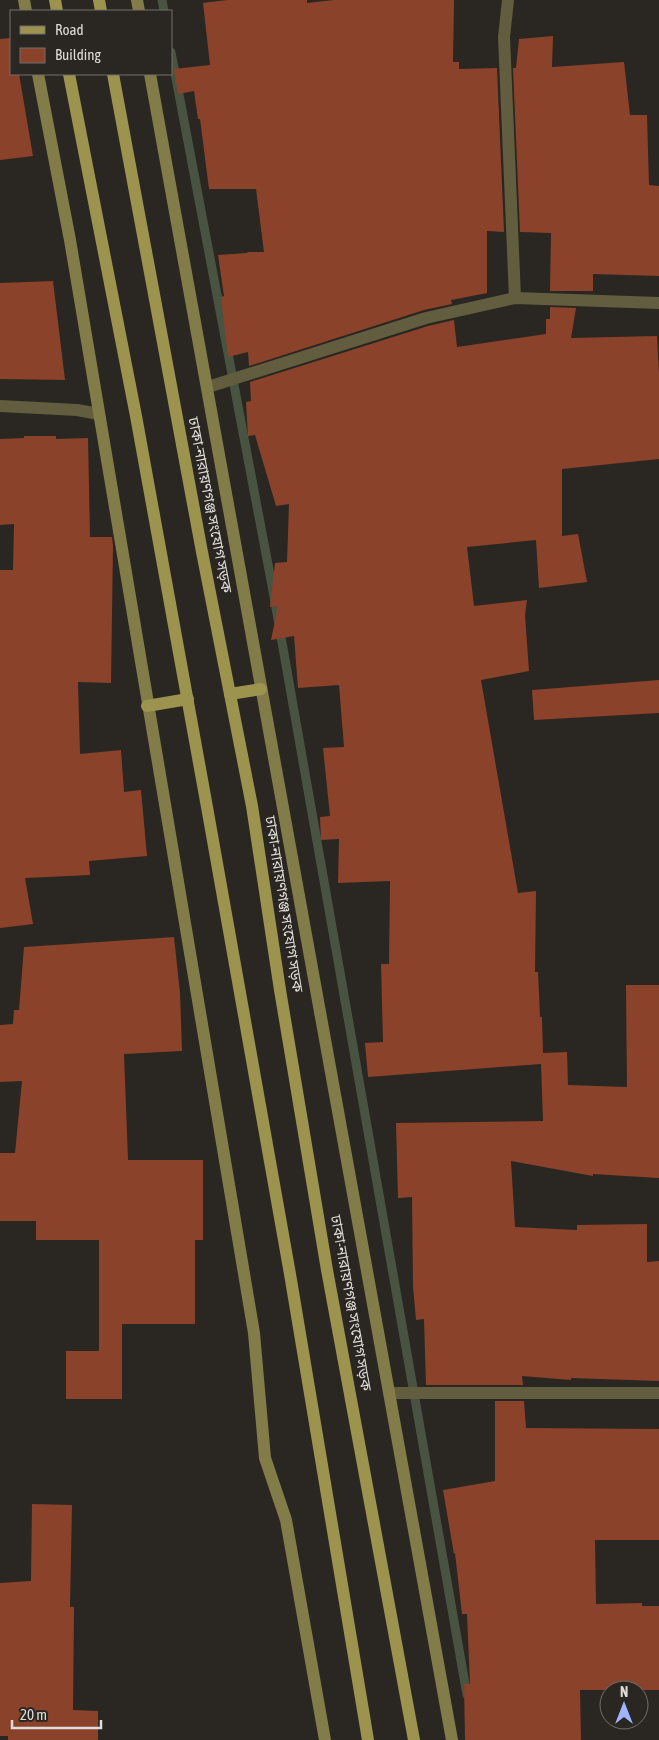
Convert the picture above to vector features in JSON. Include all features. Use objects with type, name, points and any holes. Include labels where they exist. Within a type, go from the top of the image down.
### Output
[{"type":"main road","points":[[69,75],[136,416],[188,700],[290,1274],[368,1740]]},
{"type":"main road","name":"ঢাকা-নারায়ণগঞ্জ সংযোগ সড়ক","points":[[113,75],[202,552],[252,806],[280,990],[328,1270],[414,1740]]},
{"type":"main road","points":[[230,694],[261,689]]},
{"type":"main road","points":[[147,706],[188,700]]},
{"type":"street","points":[[508,0],[504,37],[515,298]]},
{"type":"street","points":[[38,75],[70,240],[254,1333],[265,1458],[286,1520],[325,1740]]},
{"type":"street","points":[[150,75],[452,1740]]},
{"type":"street","points":[[208,387],[426,318],[515,298],[659,303]]},
{"type":"street","points":[[0,406],[77,410],[99,414]]},
{"type":"street","points":[[389,1393],[659,1393]]},
{"type":"building","points":[[227,0],[307,0],[307,3],[334,0],[454,0],[453,62],[459,62],[459,69],[497,68],[504,232],[487,231],[487,293],[451,300],[452,304],[424,310],[249,366],[248,352],[228,357],[221,297],[224,296],[218,255],[264,252],[256,189],[209,189],[200,119],[198,119],[194,91],[178,94],[174,69],[210,65],[203,3]]},
{"type":"building","points":[[553,36],[552,67],[624,62],[630,115],[647,115],[649,185],[659,186],[659,276],[593,274],[593,291],[550,291],[551,233],[520,232],[513,68],[516,68],[519,39]]},
{"type":"building","points":[[10,38],[10,75],[19,75],[33,156],[0,160],[0,39]]},
{"type":"building","points":[[53,281],[65,380],[0,379],[0,283]]},
{"type":"building","points":[[550,307],[576,308],[571,338],[657,336],[659,459],[562,469],[562,536],[578,534],[587,582],[539,588],[536,540],[467,547],[474,606],[527,600],[525,615],[529,671],[481,680],[518,893],[536,891],[535,972],[538,972],[543,1053],[567,1052],[568,1085],[627,1087],[626,985],[659,985],[659,1178],[593,1174],[593,1176],[511,1161],[515,1227],[577,1230],[577,1225],[647,1224],[647,1262],[659,1261],[659,1381],[571,1378],[571,1380],[522,1376],[523,1385],[426,1385],[424,1319],[416,1320],[413,1286],[412,1197],[398,1198],[396,1123],[543,1121],[541,1064],[368,1077],[365,1043],[383,1042],[381,964],[389,964],[390,881],[338,883],[339,839],[321,840],[320,817],[330,816],[323,748],[344,747],[339,685],[298,688],[294,636],[271,640],[278,606],[270,607],[275,563],[287,562],[289,504],[276,506],[255,435],[248,436],[246,402],[251,401],[250,382],[428,326],[454,320],[457,347],[546,334],[546,319],[550,319]]},
{"type":"building","points":[[24,436],[56,436],[56,439],[88,438],[90,537],[112,537],[113,545],[111,683],[78,682],[80,754],[121,750],[124,792],[141,790],[147,856],[89,861],[90,875],[25,878],[33,924],[0,928],[0,570],[13,570],[14,524],[0,525],[0,439],[24,438]]},
{"type":"building","points":[[659,680],[659,713],[534,720],[532,690]]},
{"type":"building","points":[[174,937],[180,993],[182,1051],[124,1054],[128,1160],[203,1160],[203,1240],[195,1240],[195,1324],[122,1324],[122,1399],[66,1399],[66,1351],[99,1351],[99,1240],[36,1240],[36,1221],[0,1221],[0,1153],[15,1153],[22,1081],[0,1082],[0,1025],[13,1024],[14,1010],[19,1010],[24,947]]},
{"type":"building","points":[[495,1401],[524,1401],[526,1428],[659,1429],[659,1540],[595,1540],[596,1604],[642,1603],[642,1606],[659,1606],[659,1690],[649,1690],[649,1680],[599,1680],[599,1690],[580,1690],[581,1740],[465,1740],[464,1684],[470,1684],[467,1614],[462,1614],[455,1553],[443,1490],[495,1481]]},
{"type":"building","points":[[32,1504],[72,1505],[70,1607],[74,1607],[73,1710],[98,1711],[98,1740],[8,1740],[8,1736],[0,1736],[0,1583],[31,1581]]},
{"type":"waterway","points":[[162,0],[164,10]]},
{"type":"waterway","points":[[172,57],[273,591],[467,1695]]}]
